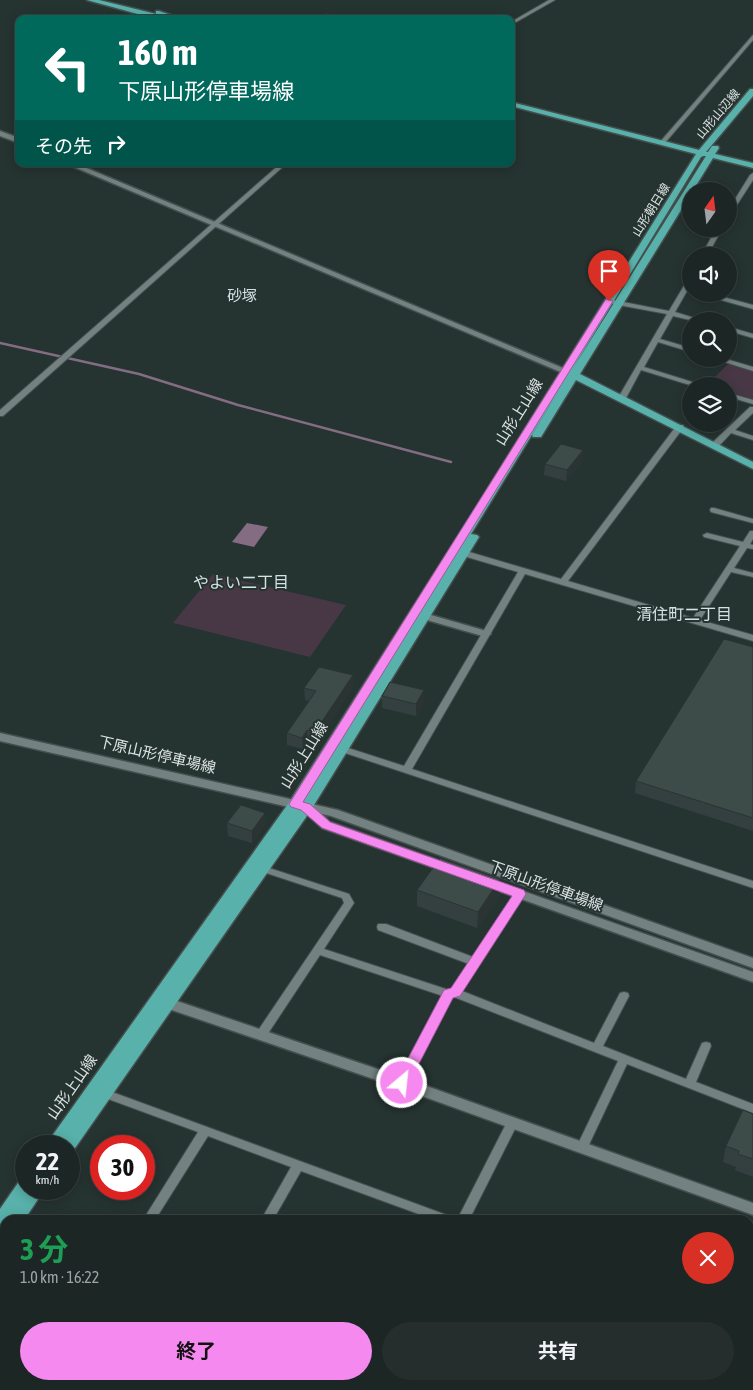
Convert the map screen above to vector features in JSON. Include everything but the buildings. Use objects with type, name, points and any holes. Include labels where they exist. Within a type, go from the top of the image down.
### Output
[{"type":"main road","points":[[91,0],[150,15]]},
{"type":"main road","points":[[106,0],[164,15]]},
{"type":"main road","name":"山形山辺線","points":[[704,155],[753,91]]},
{"type":"main road","name":"山形山辺線","points":[[704,155],[753,102]]},
{"type":"main road","points":[[515,105],[704,155]]},
{"type":"main road","points":[[515,109],[704,155]]},
{"type":"main road","name":"山形山辺線","points":[[704,155],[753,167]]},
{"type":"main road","name":"山形朝日線","points":[[570,374],[704,155]]},
{"type":"main road","points":[[570,374],[680,427],[753,466]]},
{"type":"main road","name":"山形上山線","points":[[61,1135],[342,749],[463,553],[570,374]]},
{"type":"main road","name":"山形上山線","points":[[75,1135],[263,869],[300,805],[570,374]]},
{"type":"main road","points":[[5,1215],[15,1200]]},
{"type":"main road","points":[[19,1215],[29,1200]]},
{"type":"street","points":[[515,22],[553,0]]},
{"type":"street","points":[[662,143],[750,43],[753,37]]},
{"type":"street","points":[[0,133],[15,139]]},
{"type":"street","points":[[79,167],[570,374]]},
{"type":"street","points":[[0,414],[280,167]]},
{"type":"street","points":[[738,198],[753,175]]},
{"type":"street","points":[[622,398],[671,313],[682,298]]},
{"type":"street","points":[[614,302],[682,316]]},
{"type":"street","points":[[735,302],[753,307]]},
{"type":"street","points":[[737,331],[753,336]]},
{"type":"street","points":[[657,340],[682,347]]},
{"type":"street","points":[[737,364],[753,369]]},
{"type":"street","points":[[641,368],[682,381]]},
{"type":"street","points":[[737,397],[753,402]]},
{"type":"street","points":[[737,425],[753,408]]},
{"type":"street","points":[[562,583],[680,427]]},
{"type":"street","points":[[715,445],[730,432]]},
{"type":"street","points":[[734,432],[753,438]]},
{"type":"street","points":[[714,510],[753,521]]},
{"type":"street","points":[[695,621],[730,568],[749,546],[753,533]]},
{"type":"street","points":[[707,535],[749,546]]},
{"type":"street","points":[[463,553],[522,572],[753,638]]},
{"type":"street","points":[[730,568],[753,575]]},
{"type":"street","points":[[407,769],[522,572]]},
{"type":"street","points":[[424,616],[486,634]]},
{"type":"street","name":"下原山形停車場線","points":[[0,736],[334,813],[753,963]]},
{"type":"street","points":[[342,749],[753,885]]},
{"type":"street","name":"下原山形停車場線","points":[[300,805],[326,825],[753,977]]},
{"type":"street","points":[[261,1035],[349,903],[346,896],[263,869]]},
{"type":"street","points":[[402,1083],[452,993],[520,894]]},
{"type":"street","points":[[382,927],[475,962]]},
{"type":"street","points":[[319,950],[452,993],[689,1085],[752,1106]]},
{"type":"street","points":[[596,1049],[624,996]]},
{"type":"street","points":[[168,1003],[402,1083],[753,1209]]},
{"type":"street","points":[[689,1085],[706,1046]]},
{"type":"street","points":[[582,1148],[624,1060]]},
{"type":"street","points":[[104,1093],[435,1215]]},
{"type":"street","points":[[466,1215],[512,1123]]},
{"type":"street","points":[[152,1215],[206,1130]]},
{"type":"street","points":[[270,1215],[299,1164]]},
{"type":"shaded area","points":[[737,365],[753,370],[753,400],[737,395],[737,377],[715,377],[725,367],[737,367]]},
{"type":"shaded area","points":[[247,523],[268,527],[254,547],[232,542]]},
{"type":"shaded area","points":[[213,574],[346,605],[310,657],[173,623]]},
{"type":"waterway","points":[[0,343],[139,374],[238,405],[451,462]]},
{"type":"district","name":"砂塚","points":[[242,296]]},
{"type":"district","name":"やよい二丁目","points":[[241,582]]},
{"type":"district","name":"清住町二丁目","points":[[684,614]]},
{"type":"route","points":[[402,1083],[449,994],[455,993],[520,894],[326,825],[306,807],[295,804],[427,592],[472,524],[609,301]]}]
